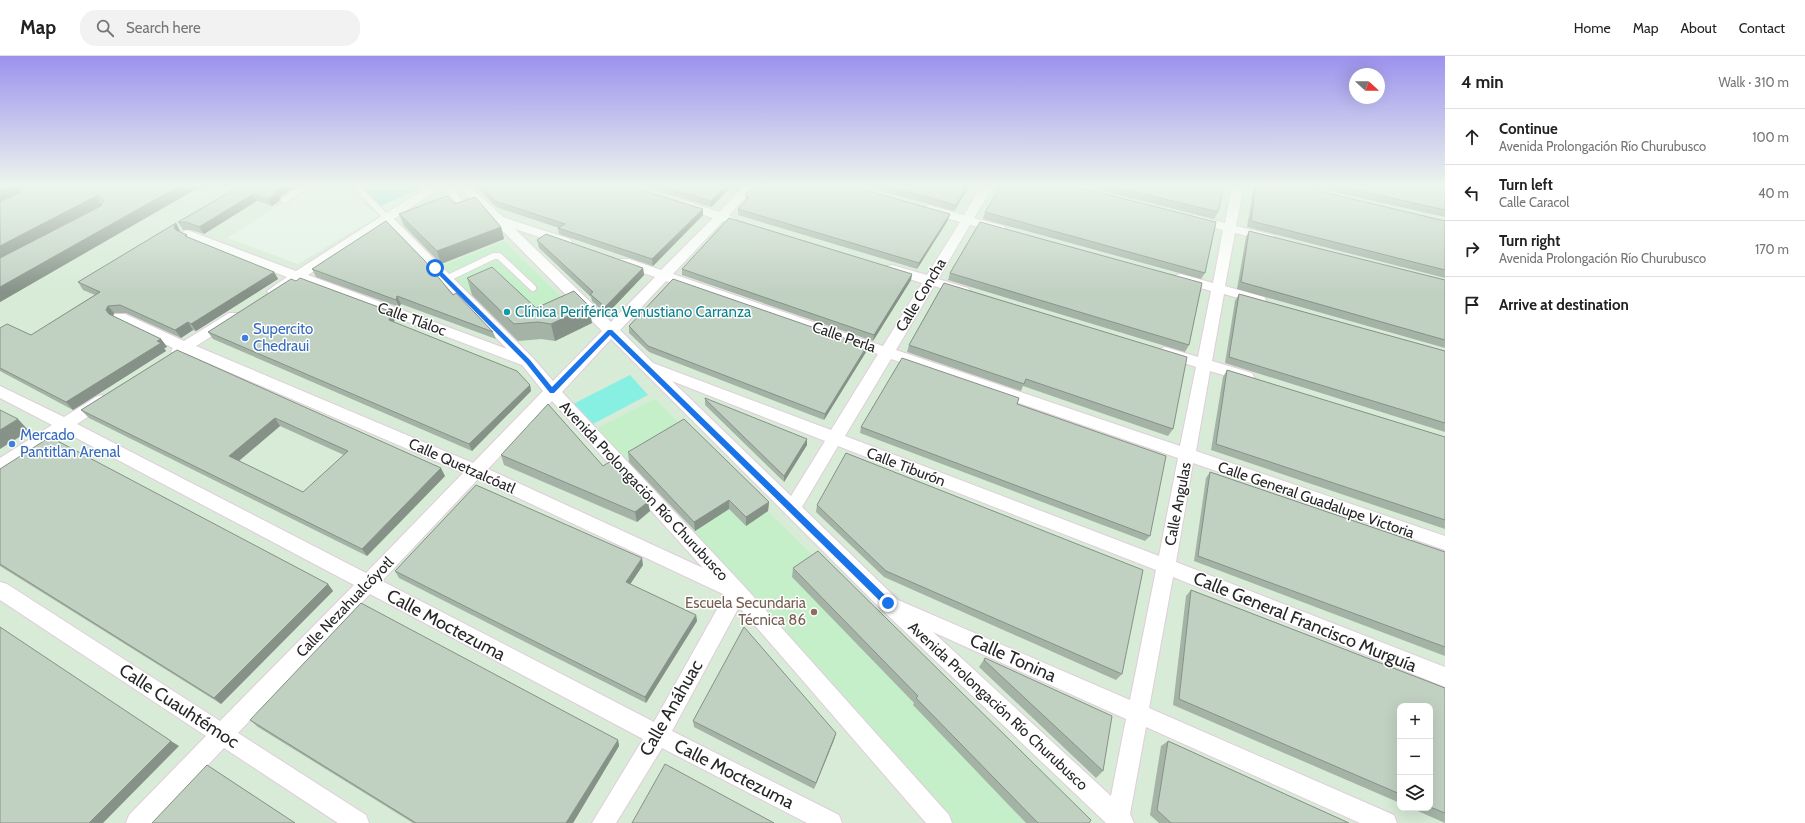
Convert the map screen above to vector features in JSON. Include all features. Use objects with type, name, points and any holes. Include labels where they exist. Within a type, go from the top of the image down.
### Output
[{"type":"street","points":[[263,297],[383,221]]},
{"type":"street","name":"Avenida Prolongación Río Churubusco","points":[[390,221],[528,362],[552,391],[737,592],[941,823]]},
{"type":"street","name":"Avenida Prolongación Río Churubusco","points":[[501,221],[610,331],[888,603],[1119,821]]},
{"type":"street","points":[[502,221],[582,248]]},
{"type":"street","name":"Calle Nezahualcóyotl","points":[[137,823],[716,221]]},
{"type":"street","points":[[736,221],[743,223]]},
{"type":"street","name":"Calle Concha","points":[[792,508],[967,221]]},
{"type":"street","points":[[970,221],[1012,232]]},
{"type":"street","points":[[1201,221],[1283,241]]},
{"type":"street","name":"Calle Angulas","points":[[1119,821],[1165,566],[1188,456],[1217,288],[1231,221]]},
{"type":"street","name":"Calle Tláloc","points":[[186,234],[528,362]]},
{"type":"street","name":"Calle Perla","points":[[612,258],[1188,456]]},
{"type":"street","points":[[877,265],[975,295]]},
{"type":"street","points":[[1172,276],[1270,304]]},
{"type":"street","points":[[164,360],[244,310]]},
{"type":"street","name":"Calle Quetzalcóatl","points":[[120,317],[184,347],[476,471],[737,592]]},
{"type":"street","points":[[1151,348],[1264,382]]},
{"type":"street","name":"Calle Tiburón","points":[[647,366],[1165,566]]},
{"type":"street","name":"Calle Moctezuma","points":[[0,392],[658,735],[831,823]]},
{"type":"street","points":[[0,466],[110,395]]},
{"type":"street","name":"Calle General Guadalupe Victoria","points":[[1188,456],[1445,543]]},
{"type":"street","name":"Calle General Francisco Murguía","points":[[1165,566],[1445,677]]},
{"type":"street","name":"Calle Cuauhtémoc","points":[[0,590],[358,823]]},
{"type":"street","name":"Calle Anáhuac","points":[[603,823],[658,735],[737,592]]},
{"type":"street","name":"Calle Tonina","points":[[888,603],[1138,712],[1386,823]]},
{"type":"lane","points":[[446,279],[494,256],[499,256],[533,288]]},
{"type":"shaded area","points":[[254,221],[371,221],[298,264],[227,238]]},
{"type":"shaded area","points":[[504,241],[588,325],[555,341],[542,339],[516,342],[506,334],[442,266]]},
{"type":"shaded area","points":[[630,375],[648,395],[593,424],[573,404]]},
{"type":"shaded area","name":"Escuela Secundaria Técnica 86","points":[[655,399],[1081,823],[949,823],[594,430]]},
{"type":"building","points":[[0,221],[48,221],[0,246]]},
{"type":"building","points":[[72,221],[117,221],[0,287],[0,258]]},
{"type":"building","points":[[209,221],[199,227],[186,222],[178,222]]},
{"type":"building","points":[[386,221],[425,261],[453,295],[456,293],[493,332],[397,296],[396,300],[312,269]]},
{"type":"building","points":[[406,221],[496,221],[501,227],[437,251]]},
{"type":"building","points":[[555,221],[691,221],[652,259],[558,228],[565,224]]},
{"type":"building","points":[[726,221],[738,221],[912,274],[874,335],[682,269]]},
{"type":"building","points":[[778,221],[946,221],[919,263]]},
{"type":"building","points":[[1017,221],[1216,222],[1205,273]]},
{"type":"building","points":[[1251,221],[1445,221],[1445,270]]},
{"type":"building","points":[[980,222],[1202,283],[1189,345],[950,273]]},
{"type":"building","points":[[176,223],[174,227],[176,230],[187,235],[185,236],[274,272],[191,324],[188,322],[175,330],[120,305],[108,306],[106,310],[109,314],[161,339],[157,341],[161,343],[66,402],[0,368],[0,328],[7,324],[31,335],[100,292],[78,282]]},
{"type":"building","points":[[1249,231],[1445,280],[1445,340],[1241,282]]},
{"type":"building","points":[[546,234],[643,268],[605,307],[590,294],[593,292],[537,240]]},
{"type":"building","points":[[492,267],[536,308],[574,291],[589,306],[551,324],[538,322],[514,324],[467,278]]},
{"type":"building","points":[[300,278],[392,312],[389,320],[517,371],[530,385],[469,444],[208,332],[291,279],[296,281]]},
{"type":"building","points":[[673,279],[867,346],[825,414],[648,346],[629,326]]},
{"type":"building","points":[[944,283],[1187,357],[1173,429],[1026,379],[1024,384],[909,345]]},
{"type":"building","points":[[1239,294],[1445,351],[1445,423],[1229,357]]},
{"type":"building","points":[[177,350],[441,468],[362,549],[81,410]],"holes":[[[275,418],[348,451],[303,492],[229,456]]]},
{"type":"building","points":[[902,358],[1019,398],[1017,404],[1166,456],[1150,536],[861,427]]},
{"type":"building","points":[[1227,370],[1445,437],[1445,520],[1216,444]]},
{"type":"building","points":[[705,399],[807,439],[784,476]]},
{"type":"building","points":[[548,404],[603,466],[611,461],[648,502],[635,512],[501,455]]},
{"type":"building","points":[[0,410],[18,419],[0,430]]},
{"type":"building","points":[[684,419],[769,502],[746,517],[729,500],[694,522],[628,452]]},
{"type":"building","points":[[50,437],[328,584],[214,698],[0,564],[0,469]]},
{"type":"building","points":[[846,453],[1143,570],[1122,674],[886,571],[817,505]]},
{"type":"building","points":[[1210,472],[1445,552],[1445,647],[1198,556]]},
{"type":"building","points":[[476,485],[642,558],[626,582],[696,615],[645,697],[395,571]]},
{"type":"building","points":[[818,551],[1091,820],[1089,823],[1038,823],[916,698],[918,696],[793,568]]},
{"type":"building","points":[[1191,590],[1445,688],[1445,813],[1433,808],[1433,703],[1397,703],[1397,793],[1179,699]]},
{"type":"building","points":[[361,603],[618,740],[566,823],[416,823],[250,720]]},
{"type":"building","points":[[0,627],[171,741],[89,823],[0,823]]},
{"type":"building","points":[[744,627],[836,733],[816,783],[693,721]]},
{"type":"building","points":[[985,658],[1112,716],[1103,771],[984,660]]},
{"type":"building","points":[[1168,741],[1349,823],[1171,823],[1157,810]]},
{"type":"building","points":[[665,764],[774,823],[632,823]]},
{"type":"building","points":[[207,765],[295,823],[152,823]]},
{"type":"place","name":"Clínica Periférica Venustiano Carranza","points":[[507,312]]},
{"type":"place","name":"Supercito Chedraui","points":[[245,338]]},
{"type":"place","name":"Mercado Pantitlan Arenal","points":[[12,444]]},
{"type":"place","name":"Escuela Secundaria Técnica 86","points":[[814,612]]},
{"type":"route","points":[[435,268],[528,362],[552,391],[610,331],[888,603]]}]
